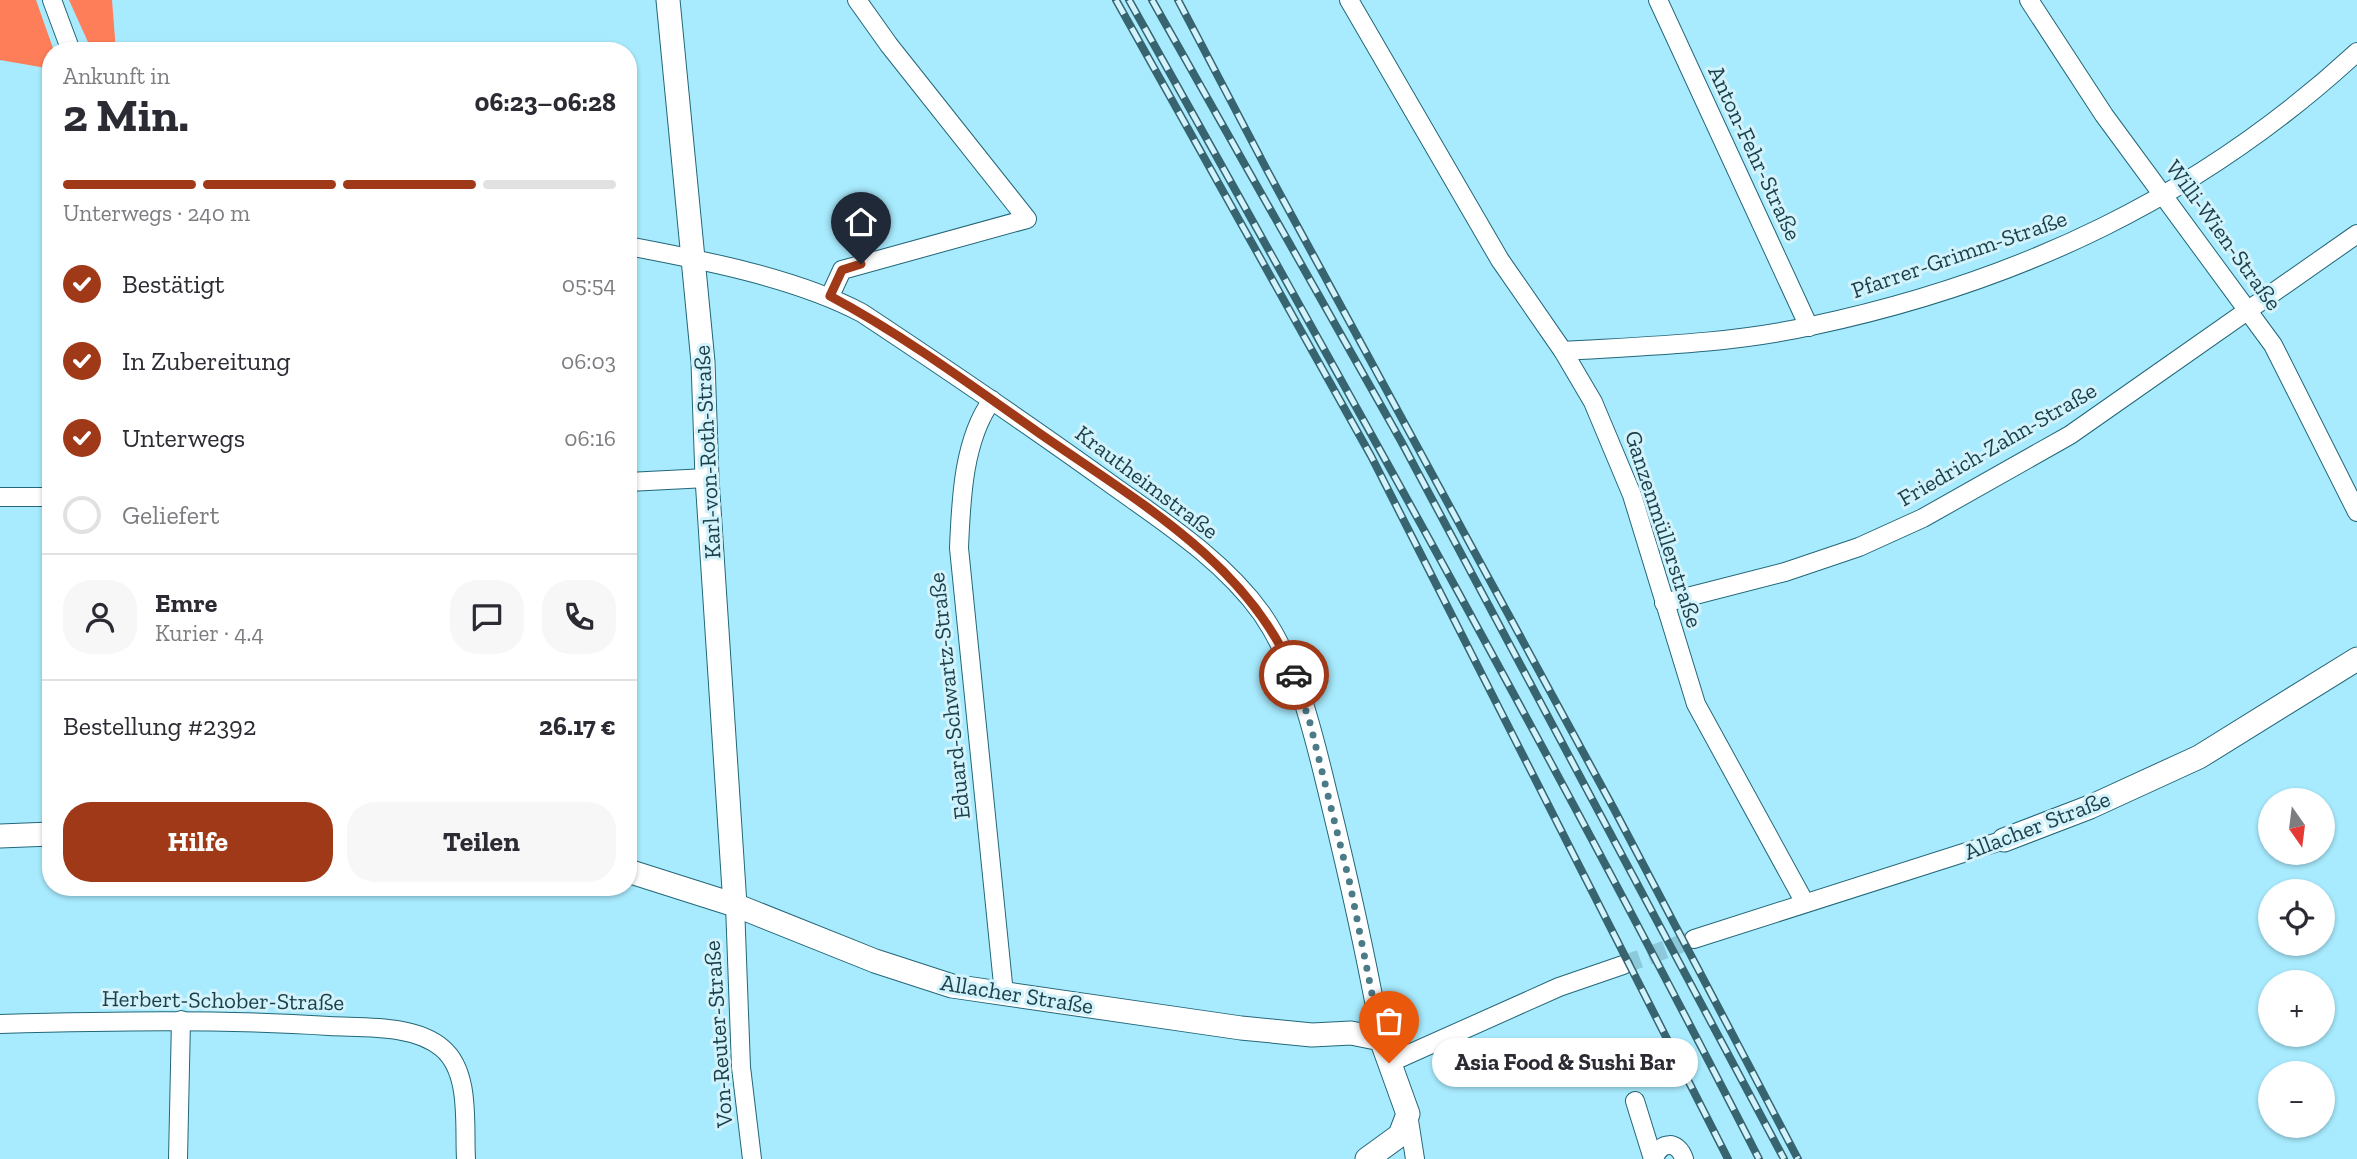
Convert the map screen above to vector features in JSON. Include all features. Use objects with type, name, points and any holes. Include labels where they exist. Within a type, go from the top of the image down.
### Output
[{"type":"street","points":[[52,0],[68,42]]},
{"type":"street","name":"Karl-von-Roth-Straße","points":[[668,0],[703,362],[707,478],[735,905]]},
{"type":"street","points":[[830,296],[842,270],[1027,219],[889,45],[857,0]]},
{"type":"street","name":"Anton-Fehr-Straße","points":[[1658,0],[1809,327]]},
{"type":"street","name":"Willi-Wien-Straße","points":[[2029,0],[2104,115],[2273,345],[2357,512]]},
{"type":"street","name":"Ganzenmüllerstraße","points":[[1354,2],[1500,260],[1563,351],[1593,402],[1632,495],[1696,704],[1805,903]]},
{"type":"street","name":"Pfarrer-Grimm-Straße","points":[[1563,351],[1679,344],[1809,327],[1914,300],[2063,248],[2166,196],[2269,127],[2357,52]]},
{"type":"street","name":"Friedrich-Zahn-Straße","points":[[1664,603],[1785,572],[1859,548],[1923,518],[2070,435],[2357,234]]},
{"type":"street","name":"Krautheimstraße","points":[[637,248],[695,259],[830,296],[862,313],[992,400],[1195,544],[1261,614],[1287,659],[1310,723],[1350,884],[1381,1039]]},
{"type":"street","name":"Eduard-Schwartz-Straße","points":[[992,400],[979,419],[961,499],[959,548],[1004,994]]},
{"type":"street","points":[[637,482],[707,478]]},
{"type":"street","points":[[0,497],[42,496]]},
{"type":"street","name":"Allacher Straße","points":[[1694,939],[2004,840],[2090,807],[2199,757],[2357,659]]},
{"type":"street","points":[[0,836],[42,834]]},
{"type":"street","name":"Allacher Straße","points":[[637,874],[735,905],[917,976],[952,986],[1241,1028],[1312,1035],[1351,1033],[1381,1039]]},
{"type":"street","name":"Von-Reuter-Straße","points":[[735,905],[741,1067],[752,1159]]},
{"type":"street","points":[[1389,1063],[1559,987],[1623,965]]},
{"type":"street","points":[[178,1159],[181,1020]]},
{"type":"street","name":"Herbert-Schober-Straße","points":[[0,1024],[181,1020],[392,1030],[418,1037],[442,1047],[459,1072],[466,1159]]},
{"type":"street","points":[[1381,1039],[1408,1114],[1415,1159]]},
{"type":"street","points":[[1635,1101],[1654,1159]]},
{"type":"street","points":[[1367,1159],[1400,1135],[1408,1114]]},
{"type":"street","points":[[1654,1159],[1657,1150],[1664,1145],[1679,1149],[1684,1159]]},
{"type":"shaded area","points":[[0,0],[36,0],[51,42],[42,42],[42,67],[0,60]]},
{"type":"shaded area","points":[[69,0],[112,0],[115,42],[88,42]]},
{"type":"tunnel","points":[[1623,965],[1694,939]]},
{"type":"railway","points":[[1116,0],[1371,456],[1728,1159]]},
{"type":"railway","points":[[1129,0],[1528,721],[1759,1159]]},
{"type":"railway","points":[[1152,0],[1401,441],[1784,1159]]},
{"type":"railway","points":[[1178,0],[1267,170],[1614,809],[1798,1159]]},
{"type":"way so far","points":[[1294,675],[1310,723],[1350,884],[1381,1039],[1389,1063]]},
{"type":"place","name":"Asia Food & Sushi Bar","points":[[1389,1063]]},
{"type":"route","points":[[861,264],[842,270],[830,296],[862,313],[983,393],[1195,544],[1261,614],[1294,675]]}]
